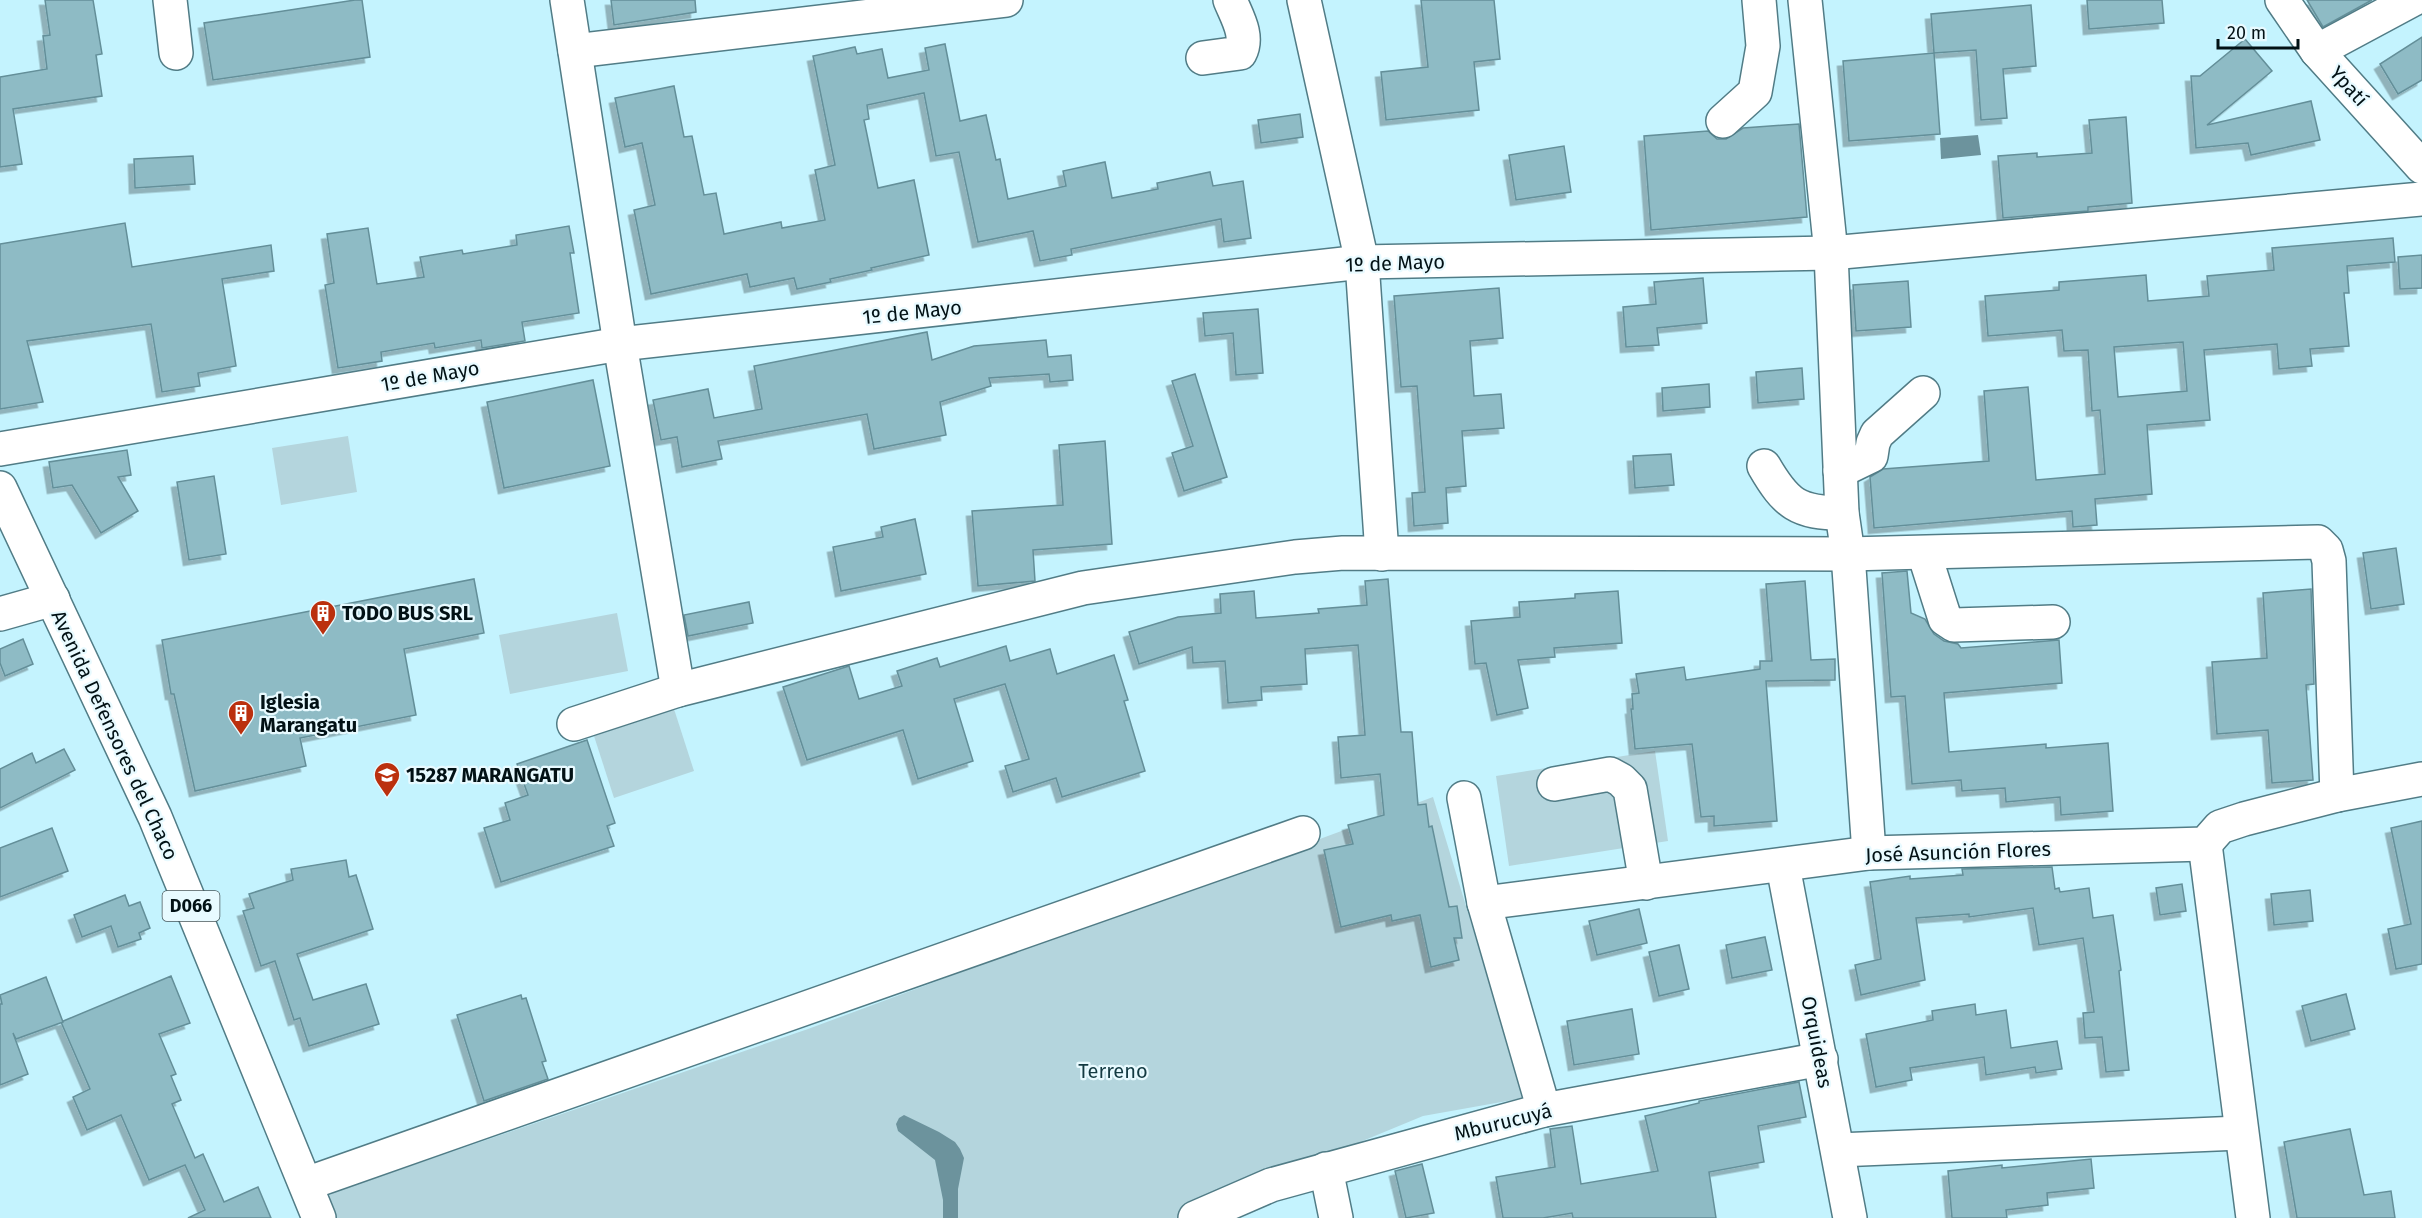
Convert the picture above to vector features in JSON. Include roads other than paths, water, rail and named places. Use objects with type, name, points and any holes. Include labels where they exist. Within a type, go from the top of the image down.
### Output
[{"type":"street","points":[[170,0],[176,53]]},
{"type":"street","points":[[567,0],[620,344],[678,690]]},
{"type":"street","points":[[575,51],[1006,0]]},
{"type":"street","points":[[1203,58],[1239,53],[1243,47],[1245,40],[1230,0]]},
{"type":"street","points":[[1304,0],[1362,262],[1382,554]]},
{"type":"street","points":[[1723,121],[1755,92],[1763,46],[1760,0]]},
{"type":"street","points":[[1805,0],[1831,253],[1839,471],[1848,554],[1869,853]]},
{"type":"street","name":"Ypatí","points":[[2282,0],[2317,51],[2422,167]]},
{"type":"street","points":[[2317,51],[2412,0]]},
{"type":"street","name":"1º de Mayo","points":[[0,449],[620,344],[1362,262],[1831,253],[2422,199]]},
{"type":"street","points":[[1839,471],[1871,456],[1877,434],[1923,393]]},
{"type":"street","points":[[1764,466],[1774,483],[1793,505],[1818,513],[1842,513]]},
{"type":"street","name":"Avenida Defensores del Chaco","points":[[0,488],[155,817],[320,1218]]},
{"type":"street","points":[[574,724],[678,690],[1083,588],[1295,557],[1343,553],[1924,553],[2318,542],[2326,550],[2329,561],[2337,795]]},
{"type":"street","points":[[1924,553],[1945,619],[1949,623],[1954,625],[2053,622]]},
{"type":"street","points":[[0,614],[53,599]]},
{"type":"street","points":[[1554,784],[1610,774],[1630,789],[1646,883]]},
{"type":"street","points":[[2253,1218],[2240,1133],[2205,844],[2220,827],[2337,795],[2422,779]]},
{"type":"street","points":[[1464,798],[1484,903],[1544,1110]]},
{"type":"street","points":[[306,1184],[1303,833]]},
{"type":"street","name":"José Asunción Flores","points":[[1484,903],[1783,866],[1869,853],[2205,844]]},
{"type":"street","name":"Orquideas","points":[[1783,866],[1850,1218]]},
{"type":"street","name":"Mburucuyá","points":[[1195,1218],[1271,1185],[1326,1168],[1544,1110],[1821,1059]]},
{"type":"street","points":[[1838,1150],[2240,1133]]},
{"type":"street","points":[[1326,1168],[1336,1218]]},
{"type":"place","name":"TODO BUS SRL","points":[[323,636]]},
{"type":"place","name":"Iglesia Marangatu","points":[[241,736]]},
{"type":"place","name":"15287 MARANGATU","points":[[387,798]]},
{"type":"park label","name":"Terreno","points":[[1113,1071]]}]
